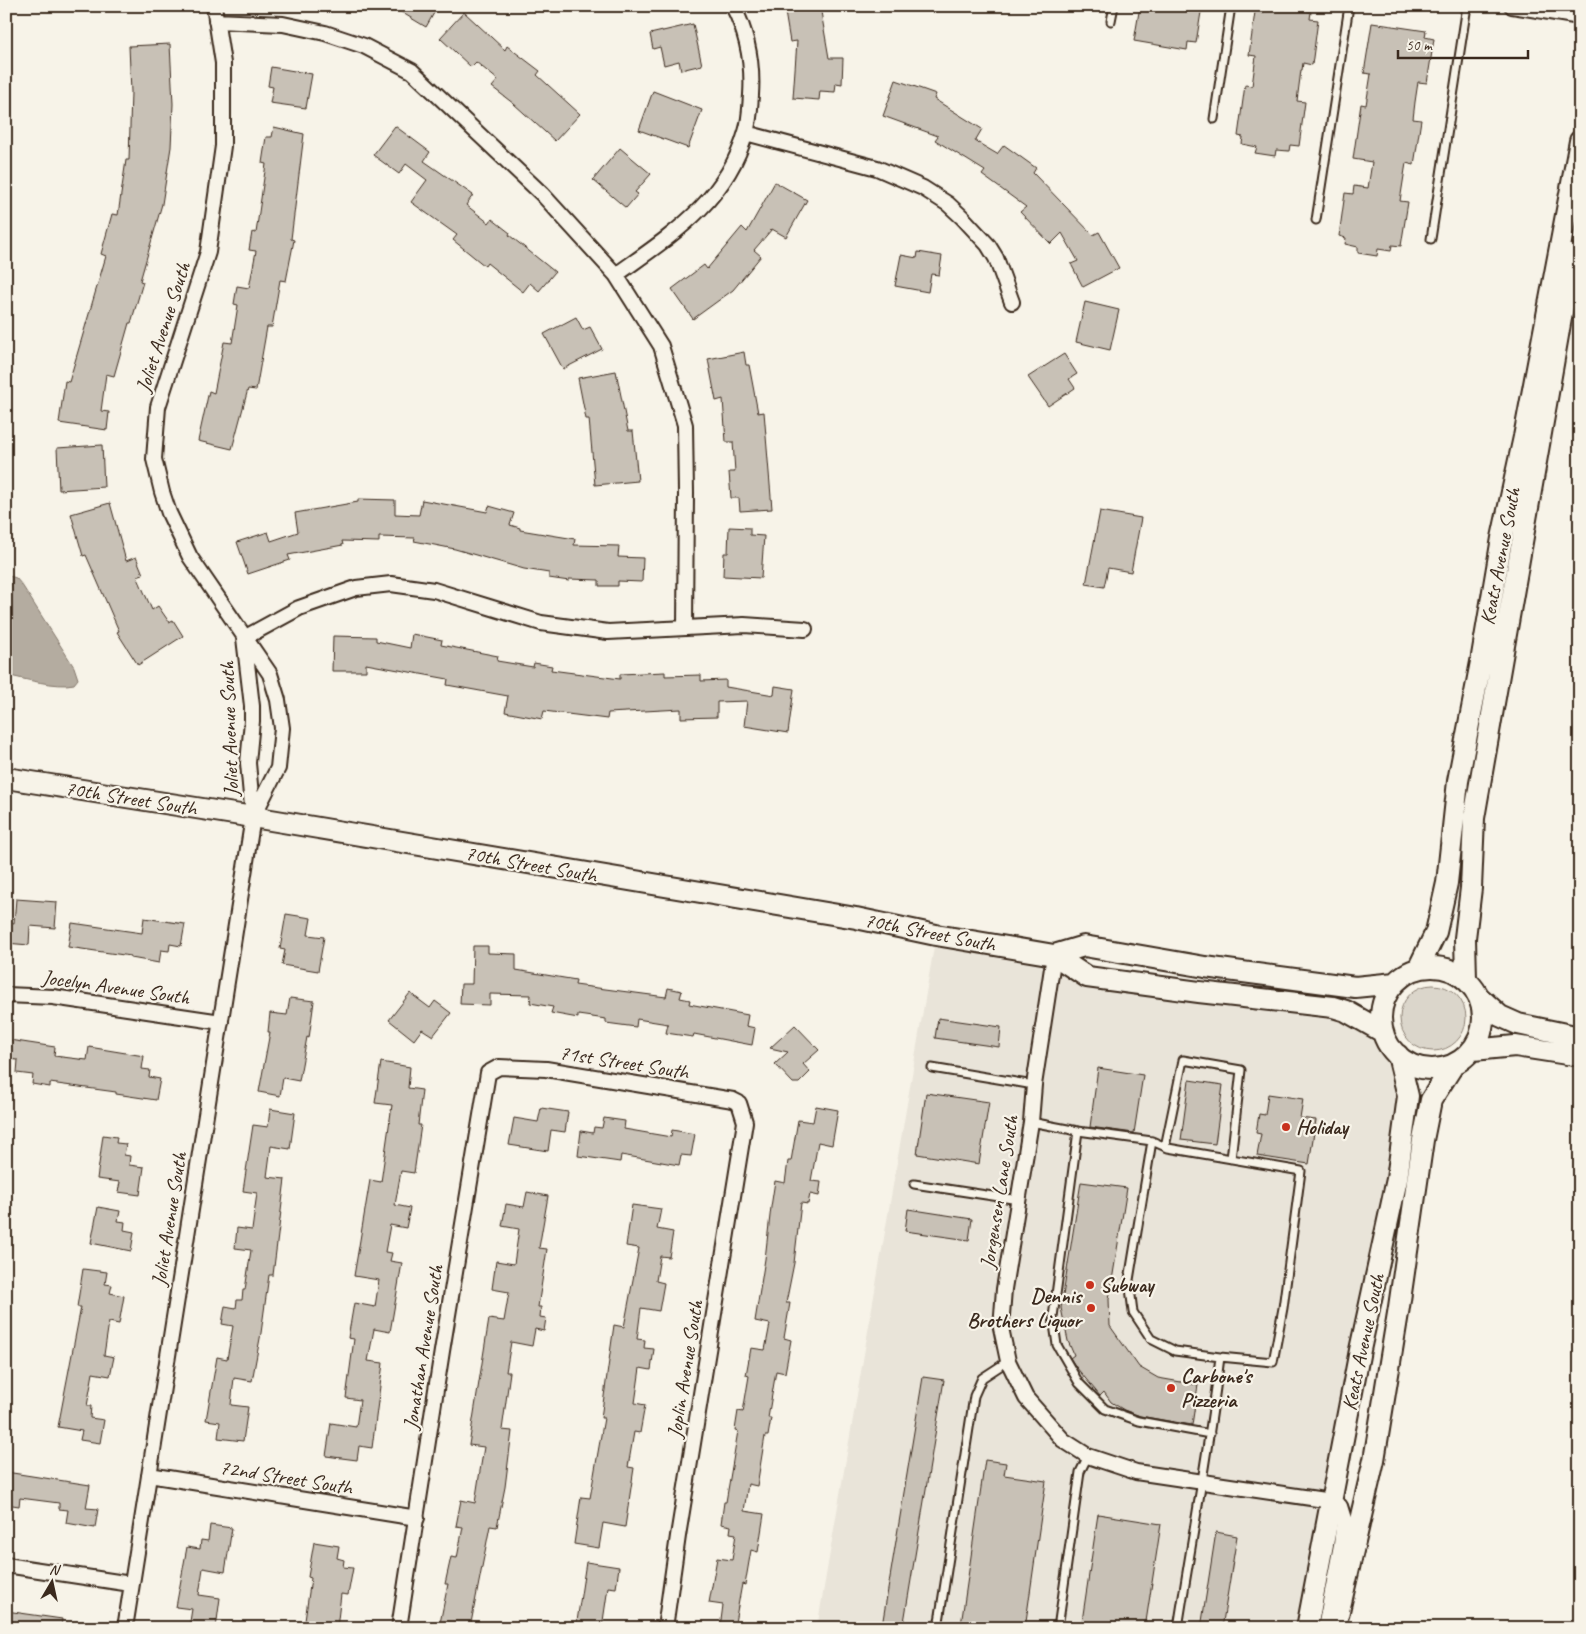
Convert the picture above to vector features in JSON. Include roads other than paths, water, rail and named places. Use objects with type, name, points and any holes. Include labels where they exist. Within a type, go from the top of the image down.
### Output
[{"type":"main road","name":"Keats Avenue South","points":[[1418,969],[1436,932],[1447,883],[1458,781],[1502,538],[1526,428],[1580,141]]},
{"type":"main road","name":"Keats Avenue South","points":[[1466,979],[1465,938],[1471,888],[1474,818],[1560,331],[1580,204]]},
{"type":"main road","name":"70th Street South","points":[[6,778],[253,817],[856,918],[936,935],[1054,955],[1087,977],[1333,1007],[1346,1011],[1383,1032]]},
{"type":"main road","name":"70th Street South","points":[[1054,955],[1084,946],[1205,967],[1355,987],[1394,983]]},
{"type":"main road","points":[[1435,967],[1452,971],[1466,979],[1479,997],[1483,1010],[1480,1038],[1472,1050],[1454,1064],[1440,1068],[1425,1068],[1410,1064],[1398,1055],[1389,1045],[1383,1032],[1381,1015],[1385,998],[1394,983],[1405,974],[1418,969],[1435,967]]},
{"type":"main road","points":[[1479,997],[1500,1016],[1518,1024],[1580,1036]]},
{"type":"main road","points":[[1472,1050],[1515,1046],[1580,1056]]},
{"type":"main road","name":"Keats Avenue South","points":[[1307,1628],[1360,1350],[1397,1178],[1408,1096],[1398,1055]]},
{"type":"main road","name":"Keats Avenue South","points":[[1335,1628],[1374,1460],[1399,1307],[1423,1140],[1431,1100],[1454,1064]]},
{"type":"street","name":"Joliet Avenue South","points":[[214,6],[223,63],[223,146],[208,252],[158,407],[154,459],[167,506],[190,557],[270,674],[278,700],[282,728],[278,768],[253,817]]},
{"type":"street","points":[[616,275],[683,226],[703,207],[725,179],[746,133],[751,90],[749,56],[742,26],[733,6]]},
{"type":"street","points":[[1512,6],[1580,18]]},
{"type":"street","points":[[216,21],[283,24],[325,33],[364,46],[412,71],[542,194],[616,275],[661,346],[685,425],[685,628]]},
{"type":"street","points":[[746,133],[877,168],[922,188],[948,204],[988,245],[996,258],[1012,302]]},
{"type":"street","points":[[244,638],[299,608],[356,588],[391,584],[434,590],[541,623],[608,632],[744,626],[805,629]]},
{"type":"street","name":"Joliet Avenue South","points":[[125,1628],[253,817],[248,763],[252,706],[244,638]]},
{"type":"street","name":"Jorgensen Lane South","points":[[1054,955],[1034,1085],[1031,1122],[1004,1289],[1001,1328],[1008,1361],[1026,1398],[1063,1440],[1088,1456],[1136,1472],[1201,1480],[1331,1501]]},
{"type":"street","name":"Jocelyn Avenue South","points":[[6,995],[53,997],[221,1022]]},
{"type":"street","name":"71st Street South","points":[[488,1073],[499,1067],[546,1069],[733,1100],[739,1103],[744,1118]]},
{"type":"street","name":"Jonathan Avenue South","points":[[399,1628],[488,1073]]},
{"type":"street","name":"Joplin Avenue South","points":[[665,1628],[678,1536],[745,1122],[744,1118]]},
{"type":"street","name":"72nd Street South","points":[[149,1475],[417,1518]]},
{"type":"street","points":[[1325,1628],[1341,1545],[1344,1519],[1340,1506],[1331,1501]]},
{"type":"street","points":[[6,1565],[131,1584]]},
{"type":"lane","points":[[1111,21],[1114,6]]},
{"type":"lane","points":[[1214,119],[1231,6]]},
{"type":"lane","points":[[1316,220],[1349,6]]},
{"type":"lane","points":[[1431,239],[1467,6]]},
{"type":"lane","points":[[1165,1147],[1183,1060],[1241,1070],[1231,1159]]},
{"type":"lane","points":[[932,1068],[1034,1085]]},
{"type":"lane","points":[[1031,1122],[1078,1131],[1152,1141],[1165,1147],[1302,1171],[1272,1362],[1175,1351],[1152,1339],[1133,1312],[1129,1280],[1152,1141]]},
{"type":"lane","points":[[1078,1131],[1053,1317],[1057,1345],[1079,1383],[1105,1409],[1139,1421],[1210,1434]]},
{"type":"lane","points":[[914,1184],[1019,1200]]},
{"type":"lane","points":[[1178,1628],[1210,1434],[1220,1357]]},
{"type":"lane","points":[[938,1628],[974,1396],[982,1378],[1008,1361]]},
{"type":"lane","points":[[1058,1628],[1080,1472],[1088,1456]]},
{"type":"place","name":"Holiday","points":[[1286,1127]]},
{"type":"place","name":"Subway","points":[[1090,1285]]},
{"type":"place","name":"Dennis Brothers Liquor","points":[[1091,1308]]},
{"type":"place","name":"Carbone's Pizzeria","points":[[1171,1388]]}]
